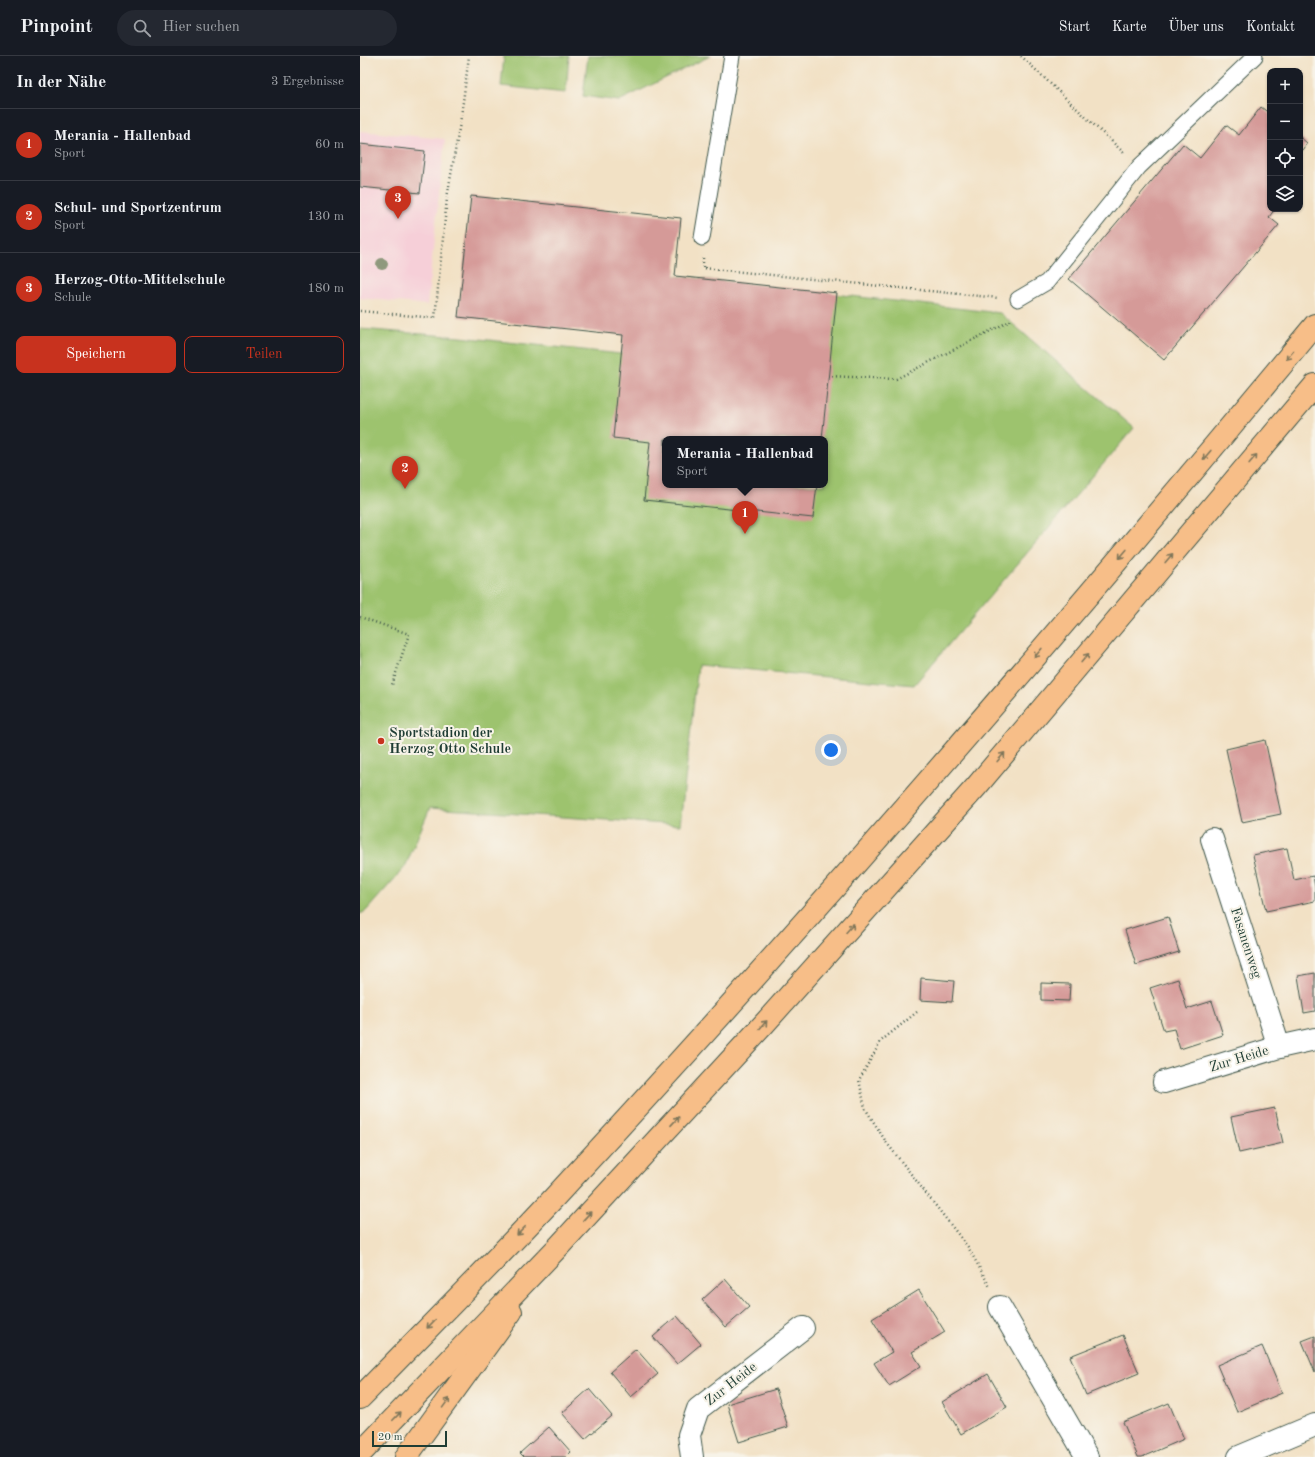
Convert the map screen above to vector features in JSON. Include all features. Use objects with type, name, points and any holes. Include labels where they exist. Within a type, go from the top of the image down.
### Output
[{"type":"highway","points":[[360,1398],[548,1203],[757,975],[946,760],[1315,325]]},
{"type":"highway","points":[[360,1454],[560,1245],[764,1024],[976,786],[1315,384]]},
{"type":"highway","points":[[406,1457],[560,1245]]},
{"type":"street","name":"Fasanenweg","points":[[1212,839],[1279,1046]]},
{"type":"street","name":"Zur Heide","points":[[1164,1082],[1279,1046],[1315,1039]]},
{"type":"street","points":[[1000,1307],[1087,1457]]},
{"type":"street","name":"Zur Heide","points":[[692,1457],[689,1436],[698,1410],[804,1328]]},
{"type":"street","points":[[1239,1457],[1315,1425]]},
{"type":"lane","points":[[702,238],[732,56]]},
{"type":"lane","points":[[1018,300],[1047,282],[1139,167],[1255,56]]},
{"type":"path","points":[[360,311],[435,318],[447,198],[469,56]]},
{"type":"path","points":[[1021,56],[1139,167]]},
{"type":"path","points":[[702,238],[704,268],[1018,300],[1010,321],[896,379],[828,376]]},
{"type":"path","points":[[360,616],[409,634],[392,685]]},
{"type":"path","points":[[917,1012],[881,1041],[859,1080],[865,1108],[886,1142],[968,1246],[1000,1307]]},
{"type":"shaded area","points":[[360,131],[445,139],[427,305],[360,298]]},
{"type":"green space","points":[[504,56],[569,56],[566,93],[501,86]]},
{"type":"green space","points":[[588,56],[710,56],[619,101],[583,96]]},
{"type":"green space","points":[[675,276],[1000,313],[1134,428],[914,685],[698,665],[680,825],[430,808],[405,867],[366,911],[360,914],[360,329],[460,337],[621,354]]},
{"type":"building","points":[[1261,107],[1267,112],[1267,212],[1273,212],[1269,217],[1279,225],[1164,360],[1069,279],[1183,144],[1200,158],[1226,125],[1239,135]]},
{"type":"building","points":[[1303,140],[1307,143],[1303,149]]},
{"type":"building","points":[[360,144],[425,151],[420,193],[360,187]]},
{"type":"building","points":[[471,196],[681,218],[675,276],[837,293],[822,436],[662,436],[662,488],[817,488],[813,518],[644,500],[650,442],[613,438],[623,335],[458,317]]},
{"type":"building","points":[[1265,740],[1281,814],[1242,822],[1226,749]]},
{"type":"building","points":[[1287,848],[1294,880],[1313,876],[1315,901],[1266,911],[1253,855]]},
{"type":"building","points":[[1168,917],[1179,952],[1136,965],[1125,930]]},
{"type":"building","points":[[1315,973],[1315,1011],[1304,1013],[1298,976]]},
{"type":"building","points":[[921,978],[954,981],[952,1002],[920,1000]]},
{"type":"building","points":[[1178,979],[1187,1009],[1212,1001],[1223,1035],[1180,1049],[1174,1029],[1164,1031],[1150,988]]},
{"type":"building","points":[[1041,983],[1070,984],[1069,1001],[1041,1000]]},
{"type":"building","points":[[1275,1108],[1283,1143],[1239,1153],[1231,1117]]},
{"type":"building","points":[[725,1279],[749,1307],[726,1327],[702,1300]]},
{"type":"building","points":[[919,1290],[945,1332],[912,1352],[921,1366],[889,1386],[874,1363],[892,1352],[872,1319]]},
{"type":"building","points":[[677,1316],[701,1344],[677,1364],[653,1337]]},
{"type":"building","points":[[1123,1335],[1139,1373],[1086,1395],[1070,1356]]},
{"type":"building","points":[[1315,1336],[1315,1372],[1302,1341]]},
{"type":"building","points":[[1262,1346],[1282,1393],[1237,1412],[1217,1365]]},
{"type":"building","points":[[636,1349],[658,1374],[631,1397],[610,1372]]},
{"type":"building","points":[[988,1374],[1007,1407],[961,1434],[942,1402]]},
{"type":"building","points":[[589,1389],[612,1416],[585,1439],[562,1413]]},
{"type":"building","points":[[776,1389],[788,1427],[739,1442],[727,1404]]},
{"type":"building","points":[[1169,1403],[1184,1439],[1142,1457],[1138,1457],[1123,1422]]},
{"type":"building","points":[[549,1427],[571,1452],[566,1457],[524,1457],[520,1453]]},
{"type":"place","name":"Herzog-Otto-Mittelschule","points":[[398,219]]},
{"type":"place","name":"Schul- und Sportzentrum","points":[[405,489]]},
{"type":"place","name":"Merania - Hallenbad","points":[[745,534]]},
{"type":"place","name":"Sportstadion der Herzog Otto Schule","points":[[381,741]]}]
